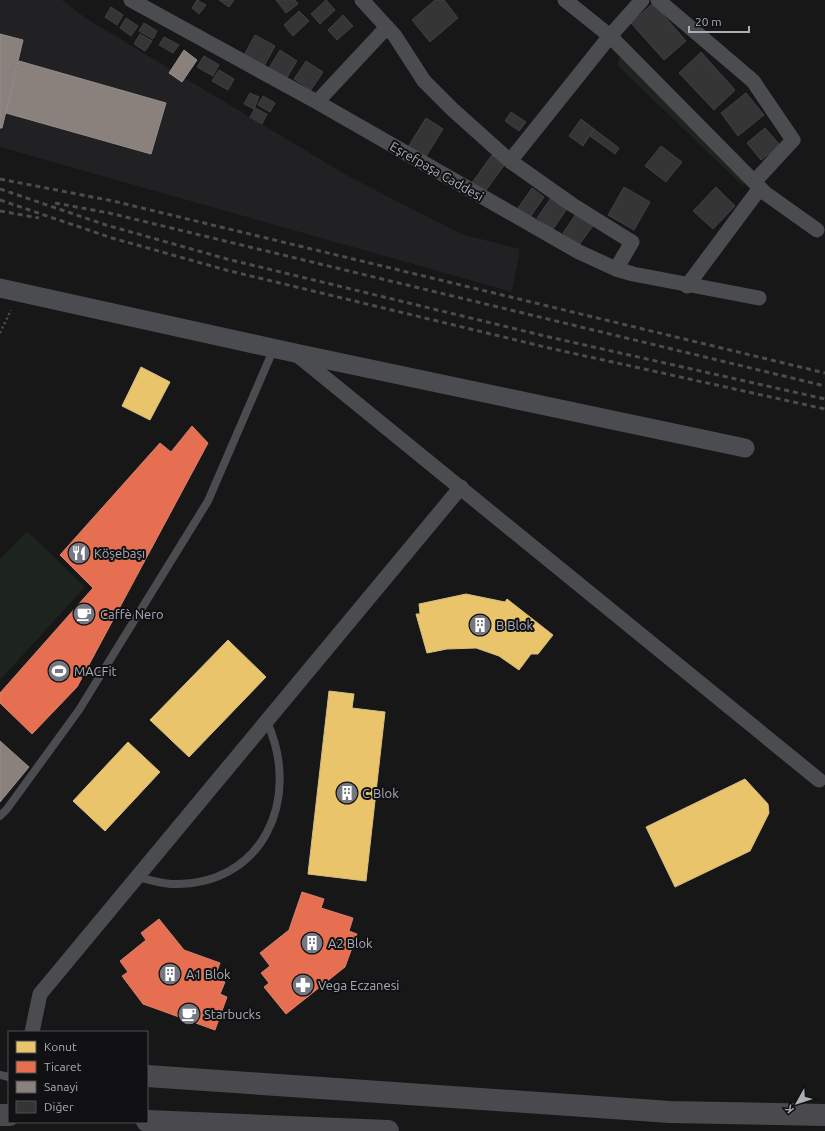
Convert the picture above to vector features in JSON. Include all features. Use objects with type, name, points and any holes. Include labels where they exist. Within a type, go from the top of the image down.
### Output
[{"type":"main road","points":[[148,1076],[670,1112],[825,1115]]},
{"type":"main road","points":[[148,1121],[388,1131]]},
{"type":"street","name":"Eşrefpaşa Caddesi","points":[[131,0],[317,102],[579,252],[616,269],[688,286],[759,298]]},
{"type":"street","points":[[362,0],[395,36],[424,81],[452,109],[510,161],[571,204],[632,242],[616,269]]},
{"type":"street","points":[[565,0],[610,36],[757,185],[817,230]]},
{"type":"street","points":[[510,161],[610,36],[642,0]]},
{"type":"street","points":[[658,0],[753,81],[793,140],[757,185],[688,286]]},
{"type":"street","points":[[317,102],[387,27]]},
{"type":"street","points":[[0,288],[295,353],[745,448]]},
{"type":"street","points":[[295,353],[819,780]]},
{"type":"street","points":[[32,1031],[40,994],[461,487]]},
{"type":"lane","points":[[0,816],[7,809],[79,710],[208,501],[274,348]]},
{"type":"lane","points":[[138,877],[170,884],[198,882],[225,873],[236,867],[260,846],[276,813],[281,787],[280,761],[274,736],[267,722]]},
{"type":"path","points":[[0,333],[20,292]]},
{"type":"shaded area","points":[[0,0],[62,0],[87,19],[348,176],[461,234],[520,249],[512,292],[0,147]]},
{"type":"shaded area","points":[[621,53],[745,180],[743,186],[617,65]]},
{"type":"shaded area","points":[[27,531],[85,587],[0,680],[0,559]]},
{"type":"building: Konut","points":[[141,367],[170,382],[150,420],[122,406]]},
{"type":"building: Konut","name":"B Blok","points":[[466,594],[505,602],[507,599],[553,635],[538,654],[531,654],[519,670],[499,656],[476,648],[447,649],[427,653],[416,614],[420,614],[419,604]]},
{"type":"building: Konut","points":[[228,640],[266,677],[189,757],[150,720]]},
{"type":"building: Konut","name":"C Blok","points":[[329,691],[354,694],[352,708],[385,712],[366,881],[308,874]]},
{"type":"building: Konut","points":[[128,742],[160,772],[105,831],[73,801]]},
{"type":"building: Konut","points":[[745,779],[768,804],[769,813],[750,851],[675,887],[646,827]]},
{"type":"building: Ticaret","points":[[192,426],[208,443],[77,687],[32,734],[0,703],[0,693],[93,588],[60,555],[160,443],[171,452]]},
{"type":"building: Ticaret","name":"A2 Blok","points":[[302,892],[324,899],[321,908],[353,918],[349,931],[357,934],[345,967],[286,1014],[264,987],[269,983],[261,973],[270,966],[260,953],[289,930]]},
{"type":"building: Ticaret","name":"A1 Blok","points":[[159,919],[184,950],[220,963],[214,979],[225,982],[220,994],[227,997],[215,1030],[143,1004],[122,976],[128,972],[120,961],[146,940],[141,933]]},
{"type":"building: Sanayi","points":[[0,34],[23,40],[2,128],[0,128]]},
{"type":"building: Sanayi","points":[[184,50],[197,60],[182,82],[169,73]]},
{"type":"building: Sanayi","points":[[19,61],[166,103],[151,154],[6,113]]},
{"type":"building: Sanayi","points":[[0,741],[29,767],[0,802]]},
{"type":"building: Diğer","points":[[197,0],[206,5],[199,14],[192,8]]},
{"type":"building: Diğer","points":[[219,0],[234,0],[229,7]]},
{"type":"building: Diğer","points":[[276,0],[295,0],[298,4],[286,13]]},
{"type":"building: Diğer","points":[[326,0],[335,10],[320,24],[311,14]]},
{"type":"building: Diğer","points":[[435,0],[444,0],[458,18],[430,42],[412,20]]},
{"type":"building: Diğer","points":[[653,3],[686,41],[664,60],[631,23]]},
{"type":"building: Diğer","points":[[111,7],[123,15],[117,25],[105,17]]},
{"type":"building: Diğer","points":[[299,11],[309,21],[293,36],[284,25]]},
{"type":"building: Diğer","points":[[343,15],[353,26],[337,40],[328,30]]},
{"type":"building: Diğer","points":[[126,18],[138,26],[131,36],[120,28]]},
{"type":"building: Diğer","points":[[144,23],[157,31],[153,39],[139,31]]},
{"type":"building: Diğer","points":[[140,34],[152,41],[145,51],[134,44]]},
{"type":"building: Diğer","points":[[255,35],[275,46],[264,66],[244,55]]},
{"type":"building: Diğer","points":[[164,37],[179,45],[173,53],[159,45]]},
{"type":"building: Diğer","points":[[280,50],[297,61],[286,79],[269,68]]},
{"type":"building: Diğer","points":[[701,52],[735,90],[714,110],[679,73]]},
{"type":"building: Diğer","points":[[204,56],[219,65],[213,76],[197,67]]},
{"type":"building: Diğer","points":[[306,61],[323,72],[311,90],[294,79]]},
{"type":"building: Diğer","points":[[219,70],[234,79],[228,90],[212,81]]},
{"type":"building: Diğer","points":[[250,93],[259,97],[254,109],[244,104]]},
{"type":"building: Diğer","points":[[746,93],[764,115],[738,136],[721,113]]},
{"type":"building: Diğer","points":[[263,96],[275,103],[270,112],[258,105]]},
{"type":"building: Diğer","points":[[255,108],[267,114],[262,124],[250,117]]},
{"type":"building: Diğer","points":[[511,112],[526,122],[519,131],[505,121]]},
{"type":"building: Diğer","points":[[426,118],[443,129],[425,158],[408,147]]},
{"type":"building: Diğer","points":[[581,119],[594,129],[583,146],[569,136]]},
{"type":"building: Diğer","points":[[765,128],[780,145],[761,160],[747,143]]},
{"type":"building: Diğer","points":[[594,129],[619,148],[615,154],[590,136]]},
{"type":"building: Diğer","points":[[661,146],[682,162],[666,182],[645,166]]},
{"type":"building: Diğer","points":[[492,155],[505,164],[484,193],[471,184]]},
{"type":"building: Diğer","points":[[624,187],[650,202],[634,230],[608,215]]},
{"type":"building: Diğer","points":[[716,187],[735,206],[713,229],[693,211]]},
{"type":"building: Diğer","points":[[532,188],[544,197],[528,220],[516,211]]},
{"type":"building: Diğer","points":[[551,198],[567,209],[553,229],[537,218]]},
{"type":"building: Diğer","points":[[578,211],[595,223],[579,245],[563,233]]},
{"type":"railway","points":[[0,179],[113,201],[825,373]]},
{"type":"railway","points":[[0,189],[106,225],[227,259],[549,337],[825,399]]},
{"type":"railway","points":[[0,200],[112,238],[226,270],[549,348],[825,409]]},
{"type":"railway","points":[[55,203],[109,213],[825,386]]},
{"type":"railway","points":[[0,211],[39,218]]},
{"type":"place","name":"Köşebaşı","points":[[79,553]]},
{"type":"place","name":"Caffè Nero","points":[[84,614]]},
{"type":"place","name":"B Blok","points":[[480,625]]},
{"type":"place","name":"MACFit","points":[[59,671]]},
{"type":"place","name":"C Blok","points":[[347,793]]},
{"type":"place","name":"A2 Blok","points":[[312,943]]},
{"type":"place","name":"A1 Blok","points":[[170,974]]},
{"type":"place","name":"Vega Eczanesi","points":[[303,985]]},
{"type":"place","name":"Starbucks","points":[[189,1014]]}]
